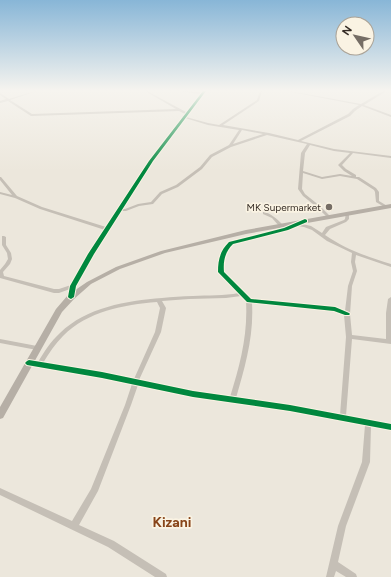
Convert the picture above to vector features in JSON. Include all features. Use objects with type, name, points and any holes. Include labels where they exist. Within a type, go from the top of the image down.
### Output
[{"type":"main road","points":[[0,415],[3,402],[29,363],[59,311],[71,297],[89,283],[118,268],[156,254],[190,244],[281,225],[302,223],[389,207]]},
{"type":"street","points":[[71,297],[73,286],[107,228],[151,161],[182,118]]},
{"type":"street","points":[[187,118],[219,126],[269,134],[352,153],[391,157]]},
{"type":"street","points":[[219,126],[231,118]]},
{"type":"street","points":[[299,141],[343,118]]},
{"type":"street","points":[[230,146],[241,129]]},
{"type":"street","points":[[120,210],[126,210],[138,205],[152,203],[161,193],[177,186],[201,168],[211,156],[230,146],[269,134]]},
{"type":"street","points":[[309,144],[303,153],[300,189],[329,217]]},
{"type":"street","points":[[352,153],[340,165],[375,189],[377,192],[377,201],[389,207]]},
{"type":"street","points":[[302,172],[322,178],[340,175],[358,178]]},
{"type":"street","points":[[0,178],[16,197]]},
{"type":"street","points":[[0,193],[107,228]]},
{"type":"street","points":[[264,213],[273,217],[281,225]]},
{"type":"street","points":[[323,235],[328,228],[345,221],[347,219],[347,214]]},
{"type":"street","points":[[347,310],[249,301],[221,272],[222,254],[225,248],[238,240],[286,229],[302,223],[313,228],[332,242],[354,253],[391,266]]},
{"type":"street","points":[[4,237],[4,245],[10,252],[10,257],[8,263],[1,272],[2,277],[54,291],[73,286]]},
{"type":"street","points":[[343,418],[349,337],[347,310],[350,286],[355,271],[354,253]]},
{"type":"street","points":[[40,364],[47,349],[71,325],[80,319],[116,305],[136,301],[199,297],[230,297],[242,294]]},
{"type":"street","points":[[349,337],[390,341],[388,313],[391,299]]},
{"type":"street","points":[[74,525],[94,491],[128,405],[135,383],[158,332],[163,308],[158,300]]},
{"type":"street","points":[[233,399],[246,351],[249,301]]},
{"type":"street","points":[[0,341],[37,348]]},
{"type":"street","points":[[29,363],[102,375],[135,383],[391,427]]},
{"type":"street","points":[[330,577],[342,526],[366,462],[368,423]]},
{"type":"street","points":[[0,491],[74,525],[111,544],[163,577]]},
{"type":"street","points":[[334,564],[352,577]]},
{"type":"cycle path","points":[[71,297],[73,286],[91,254],[151,161],[184,118]]},
{"type":"cycle path","points":[[305,221],[286,229],[231,243],[222,256],[221,272],[249,301],[335,309],[347,314]]},
{"type":"cycle path","points":[[29,363],[102,375],[193,394],[290,408],[391,427]]},
{"type":"place","name":"MK Supermarket","points":[[329,207]]},
{"type":"district","name":"Kizani","points":[[172,522]]}]
